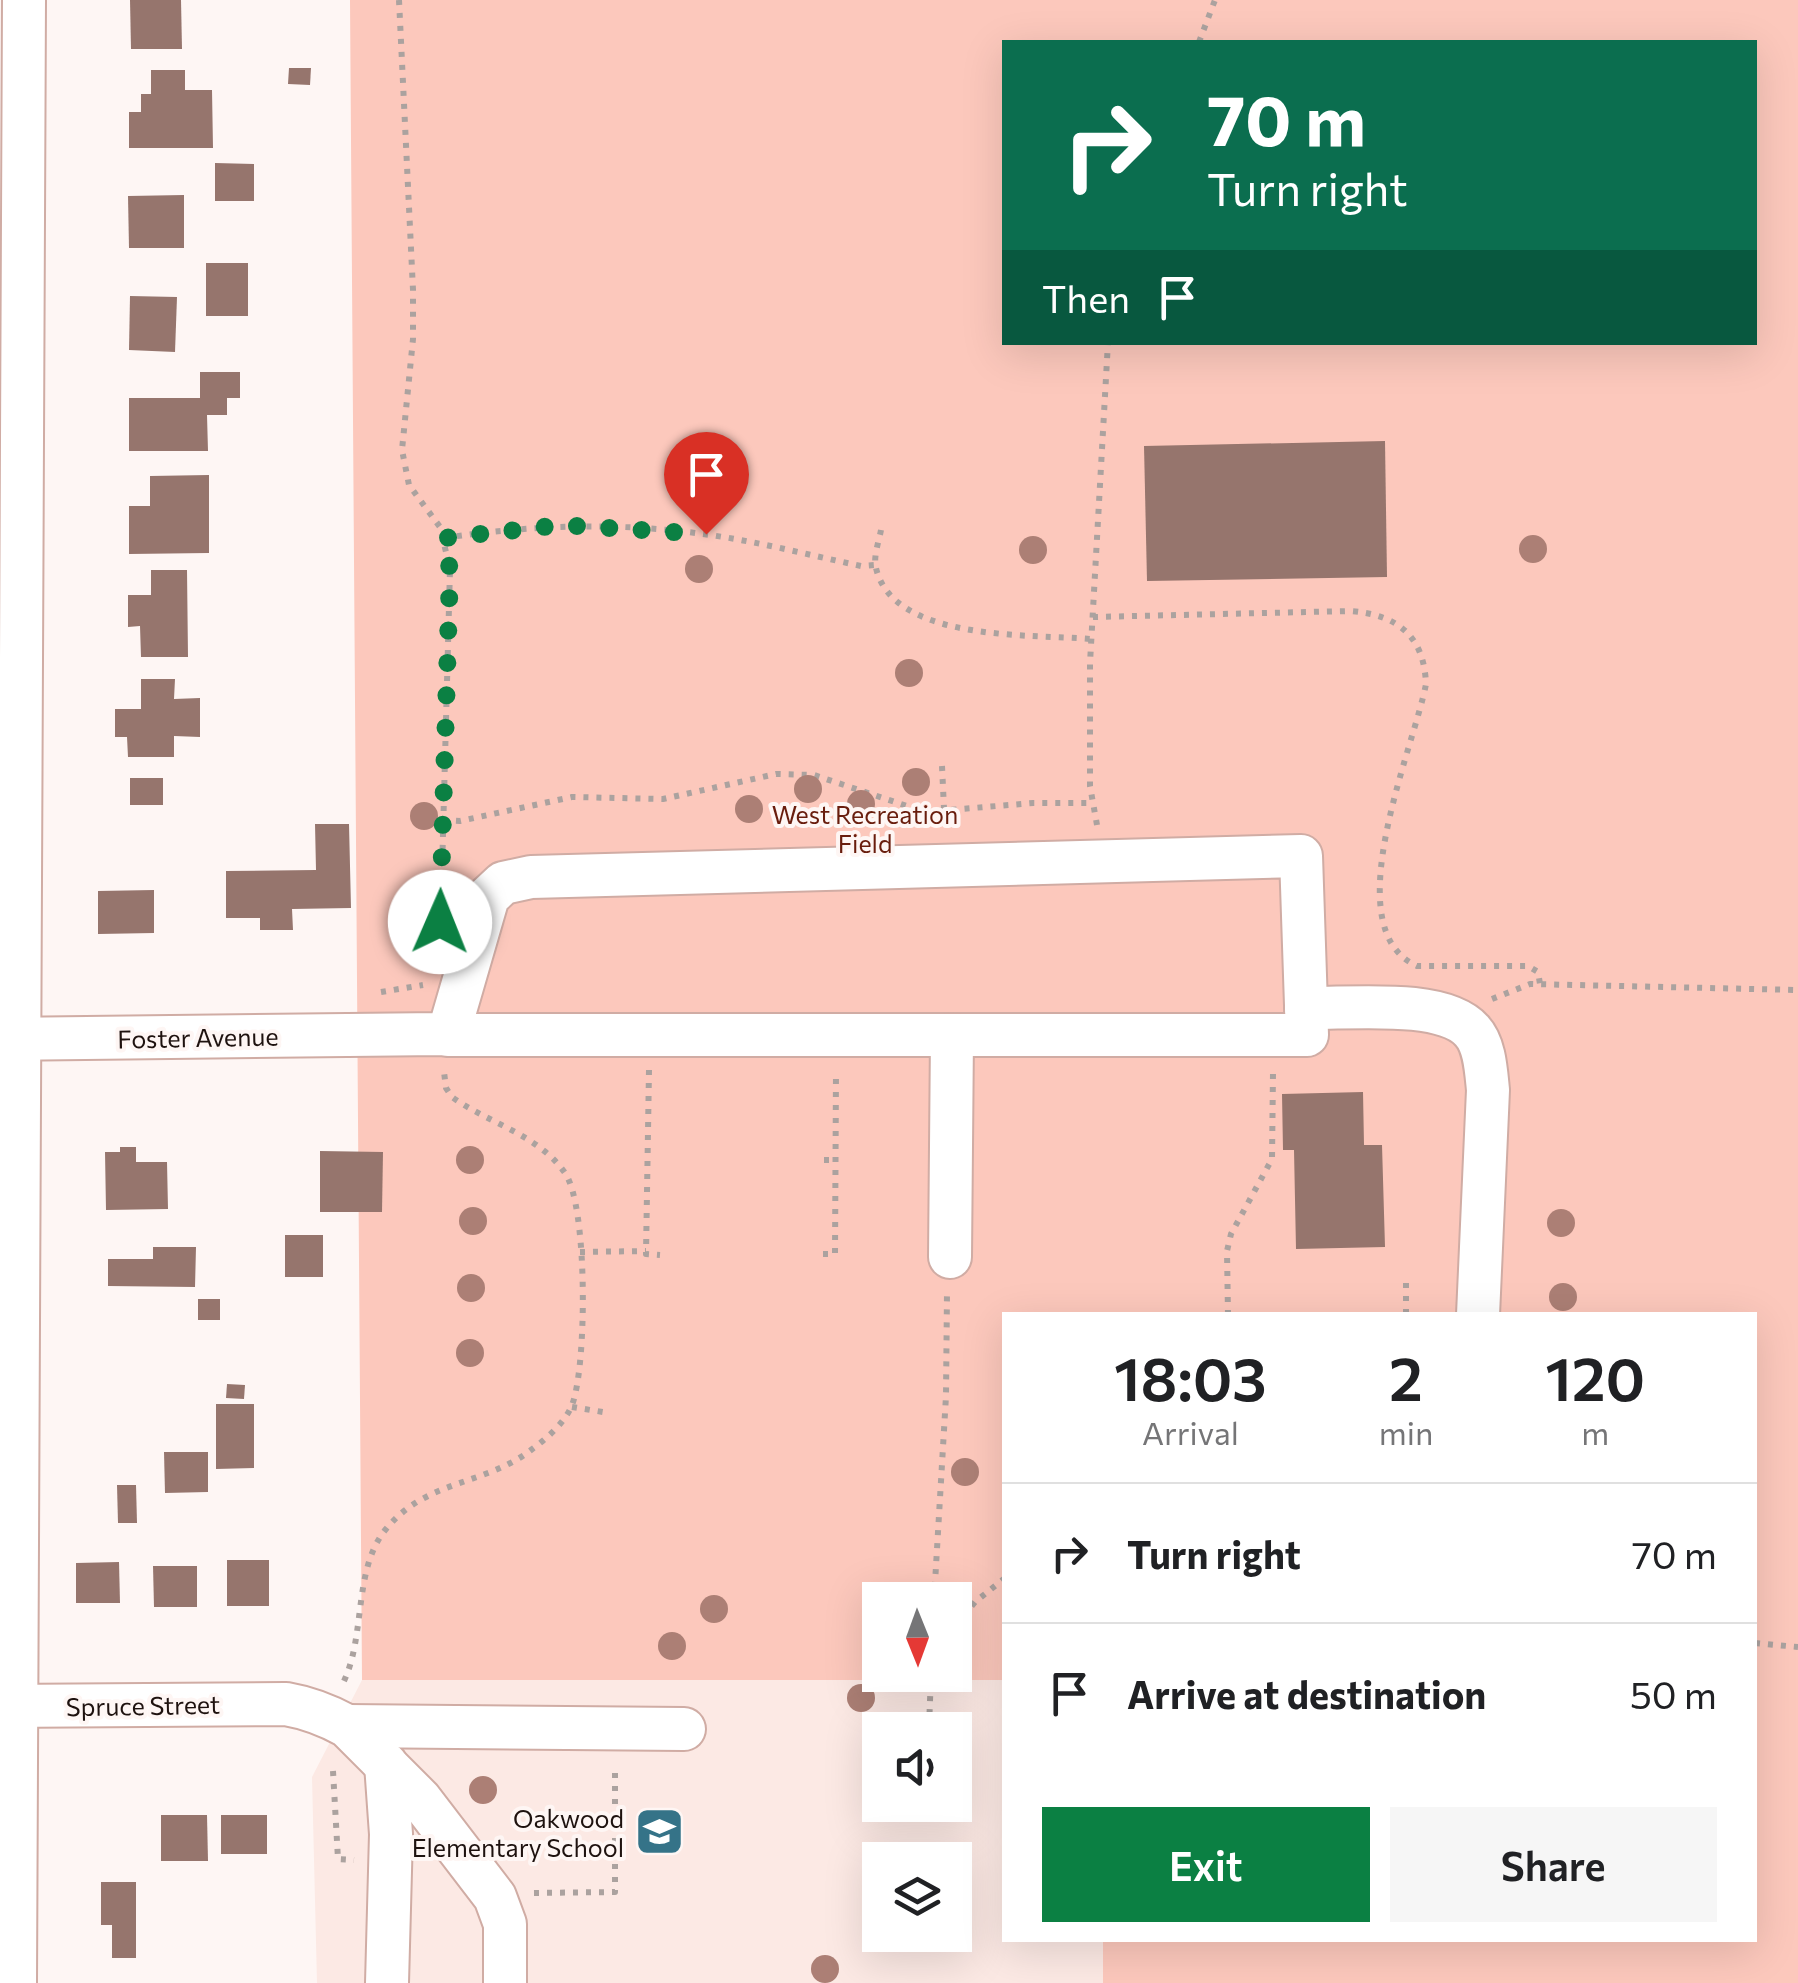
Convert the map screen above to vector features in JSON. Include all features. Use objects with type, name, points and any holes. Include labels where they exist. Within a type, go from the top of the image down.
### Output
[{"type":"street","points":[[16,1983],[9,1706],[9,1040],[24,0]]},
{"type":"street","points":[[446,1053],[488,897],[503,883],[531,877],[1302,856],[1306,1008],[1420,1010],[1454,1016],[1475,1033],[1488,1090],[1478,1312]]},
{"type":"street","name":"Foster Avenue","points":[[9,1040],[395,1035],[446,1053],[952,1035],[1307,1035],[1306,1008]]},
{"type":"street","points":[[948,1278],[952,1035]]},
{"type":"street","name":"Spruce Street","points":[[9,1706],[286,1704],[340,1710]]},
{"type":"street","points":[[340,1710],[684,1729]]},
{"type":"street","points":[[340,1710],[420,1799],[495,1897],[505,1924],[505,1983]]},
{"type":"street","points":[[386,1764],[391,1834],[387,1983]]},
{"type":"path","points":[[399,0],[413,290],[413,339],[402,450],[409,486],[444,538],[450,570],[440,917]]},
{"type":"path","points":[[1200,40],[1215,0]]},
{"type":"path","points":[[443,820],[460,821],[572,797],[663,799],[776,774],[814,775],[925,812],[1033,803],[1092,803],[1091,639],[1108,345]]},
{"type":"path","points":[[444,538],[561,525],[635,527],[706,534],[861,566],[874,565]]},
{"type":"path","points":[[881,530],[874,565],[885,591],[910,614],[954,627],[1091,639]]},
{"type":"path","points":[[1093,616],[1351,612],[1372,613],[1406,628],[1425,664],[1426,684],[1384,838],[1378,894],[1388,934],[1406,961],[1417,966],[1528,966],[1538,972],[1540,984]]},
{"type":"path","points":[[942,766],[945,830]]},
{"type":"path","points":[[370,993],[410,989],[436,976]]},
{"type":"path","points":[[1530,984],[1798,990]]},
{"type":"path","points":[[340,1710],[370,1553],[382,1533],[422,1495],[526,1454],[558,1426],[572,1407],[582,1340],[576,1192],[566,1174],[536,1144],[452,1097],[446,1088],[446,1053]]},
{"type":"path","points":[[649,1070],[646,1254],[660,1255]]},
{"type":"path","points":[[823,1254],[835,1254],[836,1070]]},
{"type":"path","points":[[1228,1312],[1227,1251],[1231,1234],[1272,1159],[1272,1081]]},
{"type":"path","points":[[824,1160],[836,1160]]},
{"type":"path","points":[[580,1252],[646,1251]]},
{"type":"path","points":[[935,1582],[946,1396],[948,1278]]},
{"type":"path","points":[[1406,1284],[1406,1312]]},
{"type":"path","points":[[572,1407],[602,1412]]},
{"type":"path","points":[[972,1606],[1002,1580]]},
{"type":"path","points":[[1757,1643],[1798,1647]]},
{"type":"path","points":[[523,1893],[615,1892],[615,1760]]},
{"type":"path","points":[[333,1771],[338,1850]]},
{"type":"shaded area","name":"Oakwood Elementary School","points":[[362,1680],[862,1680],[862,1692],[972,1692],[972,1680],[1002,1680],[1002,1942],[1103,1942],[1103,1983],[317,1983],[312,1777]]},
{"type":"green space","name":"West Recreation Field","points":[[350,0],[1798,0],[1798,1983],[1103,1983],[1103,1942],[1757,1942],[1757,1312],[1002,1312],[1002,1680],[972,1680],[972,1582],[862,1582],[862,1680],[362,1680]]},
{"type":"building","points":[[130,0],[181,0],[182,49],[131,49]]},
{"type":"building","points":[[289,68],[311,68],[310,85],[288,84]]},
{"type":"building","points":[[151,70],[185,70],[185,90],[212,90],[213,148],[129,148],[129,112],[141,112],[141,94],[151,94]]},
{"type":"building","points":[[215,163],[254,164],[254,201],[215,201]]},
{"type":"building","points":[[184,195],[184,248],[129,248],[128,196]]},
{"type":"building","points":[[206,263],[248,263],[248,316],[206,316]]},
{"type":"building","points":[[130,296],[177,297],[175,352],[129,350]]},
{"type":"building","points":[[200,372],[240,372],[240,398],[227,398],[227,415],[207,415],[208,451],[129,451],[129,398],[200,398]]},
{"type":"building","points":[[1385,441],[1387,577],[1147,581],[1144,446]]},
{"type":"building","points":[[209,475],[209,553],[129,554],[129,506],[150,506],[150,476]]},
{"type":"building","points":[[151,570],[187,570],[188,657],[141,657],[140,626],[128,627],[128,595],[151,595]]},
{"type":"building","points":[[141,679],[175,679],[174,699],[200,698],[200,737],[174,736],[174,757],[128,757],[127,737],[115,737],[115,709],[141,709]]},
{"type":"building","points":[[130,778],[163,778],[163,805],[130,805]]},
{"type":"building","points":[[315,824],[349,824],[351,908],[292,909],[293,930],[260,930],[260,918],[226,918],[226,871],[316,870]]},
{"type":"building","points":[[154,890],[154,933],[98,934],[98,891]]},
{"type":"building","points":[[1363,1092],[1364,1145],[1382,1145],[1385,1247],[1296,1249],[1294,1150],[1283,1150],[1282,1094]]},
{"type":"building","points":[[120,1147],[136,1147],[136,1162],[167,1162],[168,1209],[106,1210],[105,1152],[120,1152]]},
{"type":"building","points":[[320,1151],[383,1152],[382,1212],[320,1212]]},
{"type":"building","points":[[285,1235],[323,1235],[323,1277],[285,1277]]},
{"type":"building","points":[[153,1247],[196,1247],[195,1287],[108,1286],[108,1259],[153,1259]]},
{"type":"building","points":[[198,1299],[220,1299],[220,1320],[198,1320]]},
{"type":"building","points":[[227,1384],[245,1385],[244,1399],[226,1398]]},
{"type":"building","points":[[216,1404],[254,1404],[254,1468],[216,1469]]},
{"type":"building","points":[[164,1452],[208,1452],[208,1492],[165,1493]]},
{"type":"building","points":[[117,1485],[136,1485],[137,1523],[118,1523]]},
{"type":"building","points":[[227,1560],[269,1560],[269,1606],[227,1606]]},
{"type":"building","points":[[119,1562],[120,1603],[76,1603],[76,1563]]},
{"type":"building","points":[[153,1566],[197,1566],[197,1607],[154,1607]]},
{"type":"building","points":[[161,1815],[207,1815],[208,1861],[161,1861]]},
{"type":"building","points":[[221,1815],[267,1815],[267,1854],[221,1854]]},
{"type":"building","points":[[101,1882],[136,1882],[136,1958],[112,1958],[112,1925],[101,1925]]},
{"type":"place","name":"Oakwood Elementary School","points":[[659,1832]]},
{"type":"route","points":[[440,922],[450,570],[444,538],[561,525],[706,534]]}]
